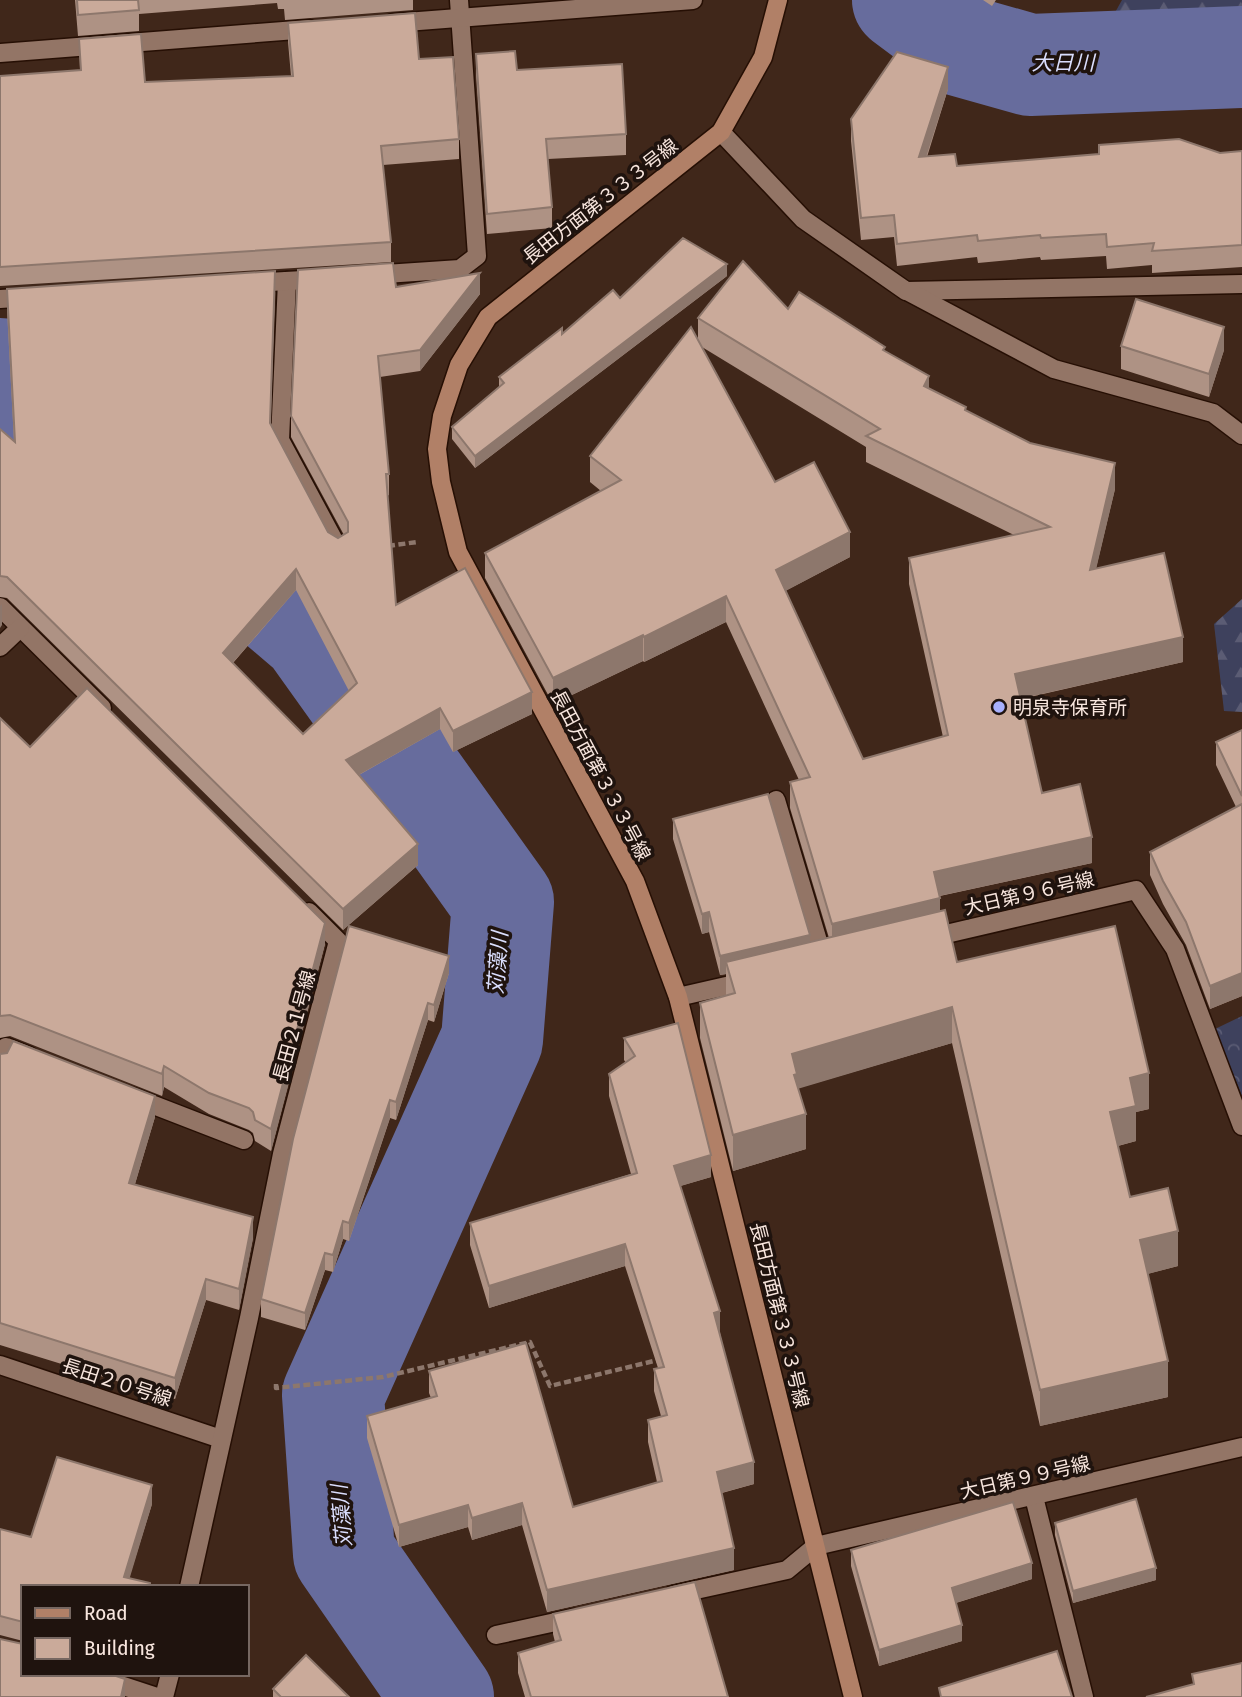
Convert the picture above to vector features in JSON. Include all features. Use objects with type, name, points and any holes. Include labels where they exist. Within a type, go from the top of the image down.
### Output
[{"type":"street","points":[[377,24],[460,9],[693,0]]},
{"type":"street","name":"長田方面第３３３号線","points":[[778,0],[763,57],[721,132],[488,317],[459,365],[442,416],[437,449],[441,482],[458,552],[635,881],[678,997],[853,1697]]},
{"type":"street","points":[[233,284],[460,269],[477,256],[460,9]]},
{"type":"street","points":[[0,53],[321,28]]},
{"type":"street","points":[[721,132],[803,219],[906,291],[1054,369],[1213,413],[1242,435]]},
{"type":"street","points":[[287,281],[280,440],[338,548]]},
{"type":"street","points":[[906,291],[1242,284]]},
{"type":"street","points":[[0,299],[55,295]]},
{"type":"street","points":[[0,607],[109,716]]},
{"type":"street","points":[[0,647],[20,628]]},
{"type":"street","points":[[776,800],[824,962]]},
{"type":"street","name":"大日第９６号線","points":[[906,944],[1136,890],[1175,949],[1242,1126]]},
{"type":"street","name":"長田２１号線","points":[[189,1585],[282,1154],[338,941],[298,902]]},
{"type":"street","points":[[678,997],[771,975]]},
{"type":"street","points":[[0,1066],[6,1047],[44,1062]]},
{"type":"street","points":[[119,1091],[244,1140]]},
{"type":"street","name":"長田２０号線","points":[[0,1365],[221,1439]]},
{"type":"street","name":"大日第９９号線","points":[[816,1546],[1242,1447]]},
{"type":"street","points":[[1034,1497],[1084,1697]]},
{"type":"street","points":[[654,1600],[787,1570],[816,1546]]},
{"type":"street","points":[[496,1635],[588,1614]]},
{"type":"street","points":[[93,1676],[157,1697]]},
{"type":"street","points":[[164,1697],[169,1676]]},
{"type":"path","points":[[276,1388],[383,1377],[530,1342],[550,1386],[658,1360]]},
{"type":"green space","points":[[1122,0],[1242,0],[1242,99],[1060,111]]},
{"type":"green space","points":[[1242,599],[1242,712],[1224,711],[1214,624]]},
{"type":"green space","points":[[1242,1016],[1242,1096],[1215,1029]]},
{"type":"building","points":[[77,0],[138,0],[139,10],[78,15]]},
{"type":"building","points":[[415,13],[419,59],[453,57],[459,139],[381,146],[391,242],[0,267],[0,76],[81,70],[79,39],[141,34],[145,82],[293,76],[288,23]]},
{"type":"building","points":[[515,51],[517,70],[622,64],[626,134],[546,139],[552,207],[487,214],[476,54]]},
{"type":"building","points":[[897,52],[948,67],[919,157],[955,154],[957,166],[1099,154],[1099,145],[1179,139],[1220,153],[1242,151],[1242,245],[1152,251],[1154,243],[1107,247],[1106,234],[1041,238],[1040,235],[978,241],[977,235],[897,244],[894,215],[861,218],[851,119]]},
{"type":"building","points":[[683,238],[727,264],[475,456],[452,427],[504,383],[499,377],[562,328],[562,334],[613,290],[620,298]]},
{"type":"building","points":[[743,261],[788,309],[799,292],[885,347],[883,350],[929,376],[924,386],[966,407],[965,410],[1030,443],[1115,463],[1090,570],[1164,553],[1183,637],[1015,674],[1042,793],[1080,784],[1092,837],[934,872],[940,898],[832,924],[790,782],[810,777],[726,596],[553,678],[485,553],[621,480],[590,456],[691,327],[775,482],[814,462],[850,532],[776,570],[863,759],[948,735],[909,558],[1050,527],[866,436],[880,429],[698,318]]},
{"type":"building","points":[[393,263],[396,287],[480,273],[420,350],[378,356],[389,474],[386,474],[396,605],[465,568],[532,692],[453,731],[440,708],[346,760],[418,844],[343,909],[7,577],[0,576],[0,429],[15,442],[7,289],[275,271],[270,423],[328,532],[338,538],[348,532],[348,522],[291,416],[298,270]],"holes":[[[296,569],[357,683],[303,734],[223,653]]]},
{"type":"building","points":[[1136,299],[1224,327],[1209,374],[1121,346]]},
{"type":"building","points":[[87,688],[325,923],[271,1129],[255,1120],[249,1108],[209,1093],[164,1066],[162,1074],[10,1015],[0,1016],[0,718],[30,747]]},
{"type":"building","points":[[1242,730],[1242,796],[1216,742]]},
{"type":"building","points":[[768,794],[810,935],[720,956],[709,912],[702,914],[673,819]]},
{"type":"building","points":[[1242,804],[1242,973],[1210,986],[1186,922],[1150,852]]},
{"type":"building","points":[[945,910],[957,962],[1115,926],[1149,1073],[1130,1078],[1136,1106],[1110,1112],[1130,1197],[1168,1188],[1178,1231],[1140,1240],[1168,1361],[1040,1390],[952,1007],[792,1054],[797,1074],[794,1075],[806,1114],[733,1135],[700,1003],[735,993],[726,962]]},
{"type":"building","points":[[349,926],[449,956],[434,1005],[428,1003],[396,1102],[390,1100],[349,1223],[343,1221],[333,1255],[325,1253],[305,1313],[261,1299],[293,1139]]},
{"type":"building","points":[[678,1023],[711,1155],[674,1166],[720,1311],[714,1313],[754,1462],[717,1472],[734,1548],[547,1590],[522,1503],[472,1518],[468,1505],[399,1525],[367,1416],[437,1396],[429,1371],[526,1343],[573,1507],[662,1481],[648,1420],[667,1415],[654,1369],[664,1367],[625,1244],[489,1286],[470,1223],[637,1173],[609,1074],[635,1056],[624,1038]]},
{"type":"building","points":[[13,1041],[155,1096],[129,1183],[253,1217],[239,1289],[206,1279],[175,1378],[0,1323],[0,1054],[7,1053]]},
{"type":"building","points":[[57,1457],[152,1485],[124,1577],[150,1585],[21,1585],[21,1621],[0,1616],[0,1529],[31,1537]]},
{"type":"building","points":[[1136,1499],[1156,1568],[1073,1591],[1055,1523]]},
{"type":"building","points":[[1013,1502],[1032,1563],[952,1588],[962,1625],[879,1650],[851,1550]]},
{"type":"building","points":[[695,1582],[728,1697],[531,1697],[518,1653],[561,1640],[553,1614]]},
{"type":"building","points":[[0,1639],[21,1644],[21,1676],[116,1676],[125,1679],[121,1697],[0,1697]]},
{"type":"building","points":[[1057,1651],[1072,1697],[941,1697],[939,1688]]},
{"type":"building","points":[[306,1655],[349,1697],[281,1697],[273,1689]]},
{"type":"building","points":[[1242,1663],[1242,1697],[1146,1697],[1194,1684],[1192,1674]]},
{"type":"waterway","name":"大日川","points":[[903,0],[966,47],[1030,65],[1242,57]]},
{"type":"waterway","name":"苅藻川","points":[[0,369],[311,633],[503,902],[492,1040],[333,1395],[344,1554],[443,1697]]},
{"type":"place","name":"明泉寺保育所","points":[[999,707]]}]
